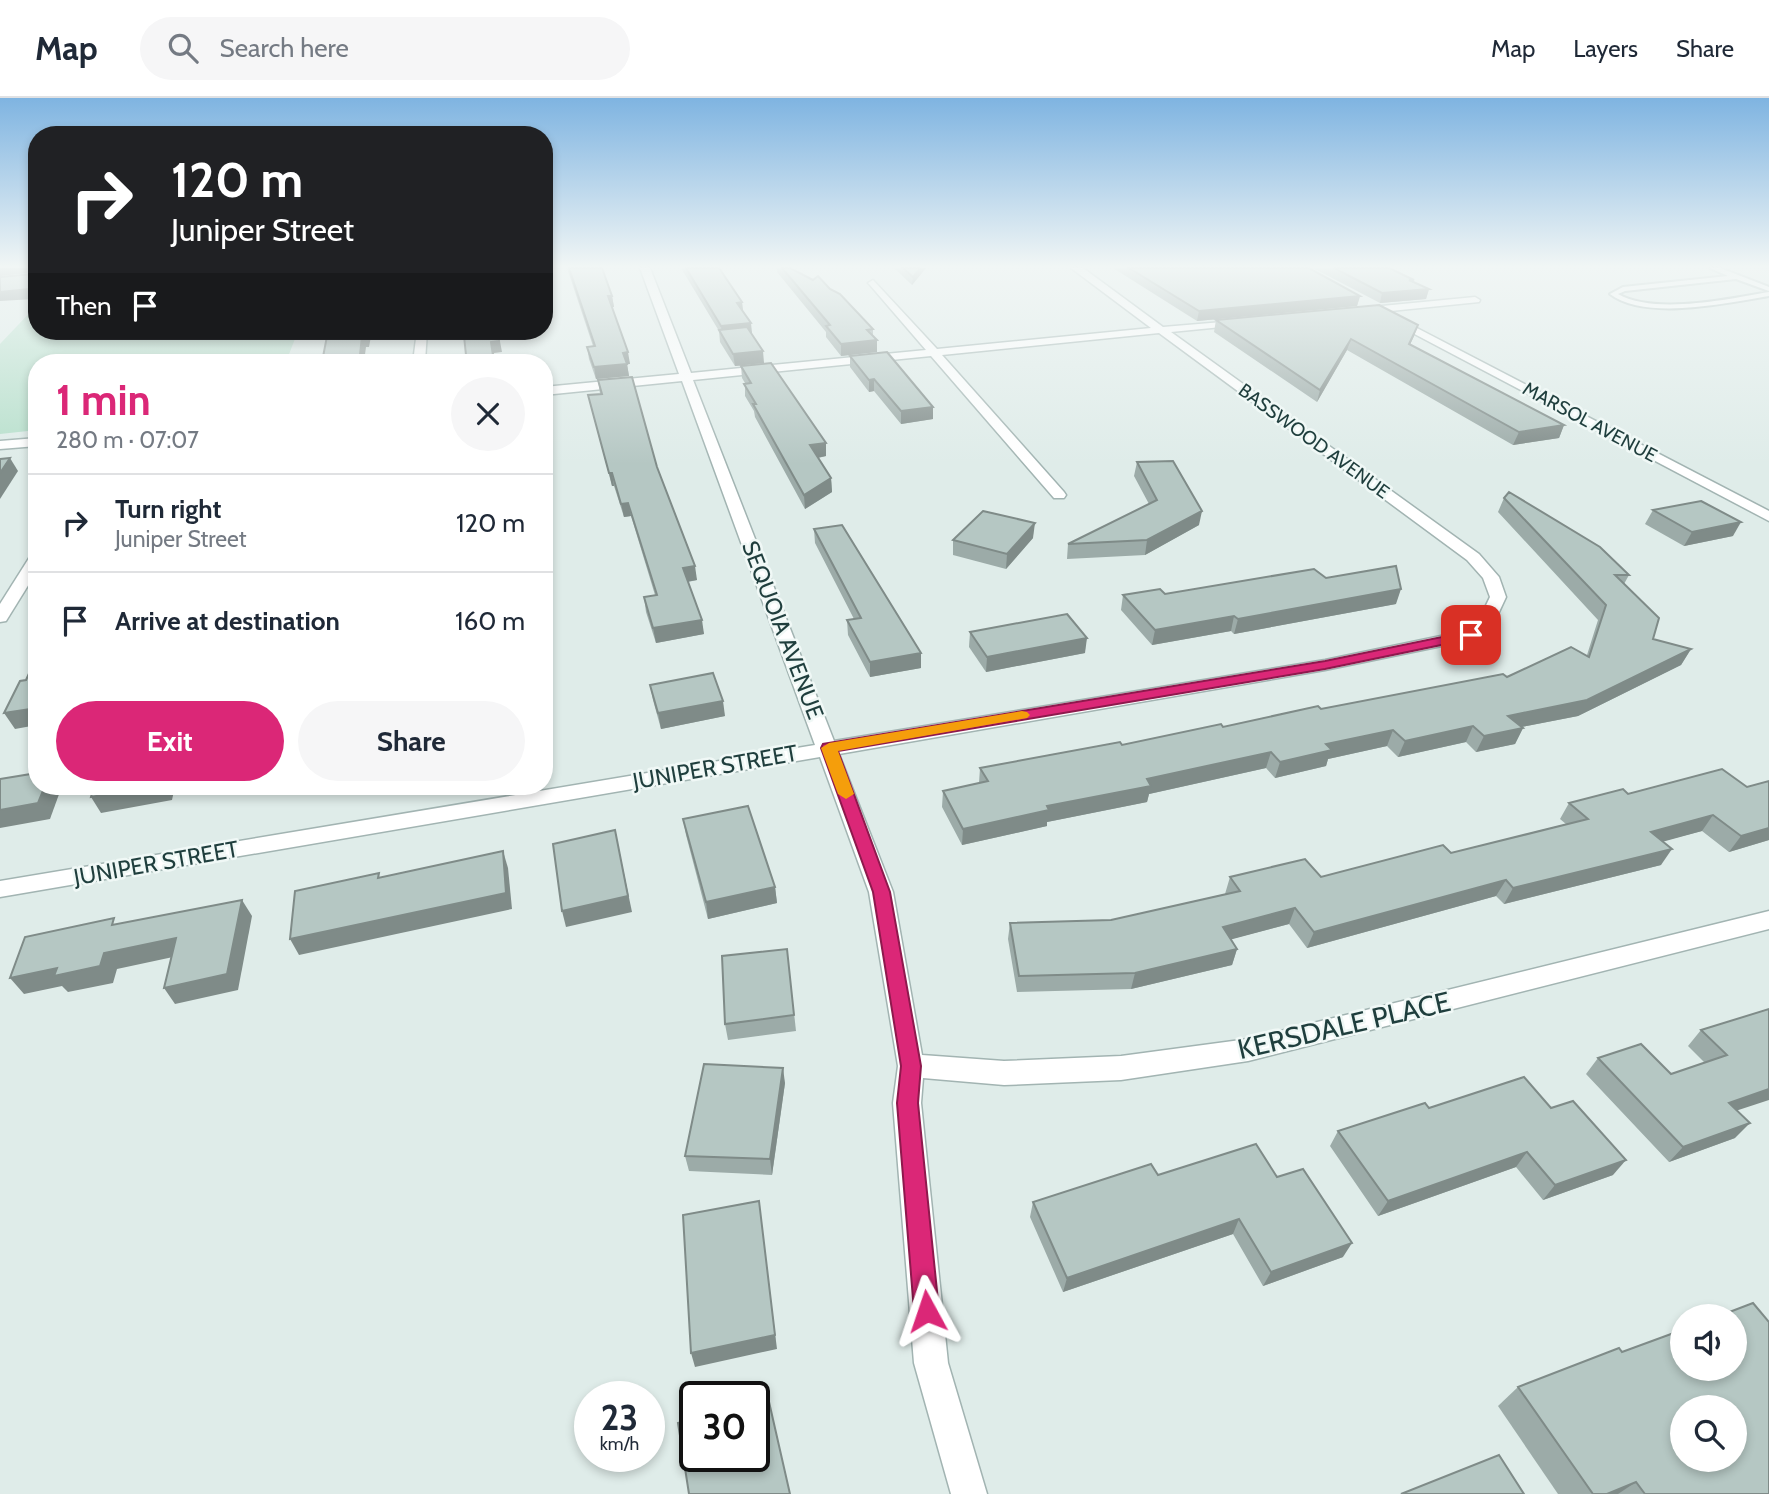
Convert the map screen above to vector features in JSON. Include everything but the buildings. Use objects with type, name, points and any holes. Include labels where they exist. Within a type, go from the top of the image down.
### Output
[{"type":"street","name":"SEQUOIA AVENUE","points":[[670,333],[829,748],[881,892],[911,1066],[908,1103],[931,1363],[969,1494]]},
{"type":"street","points":[[917,333],[1059,495]]},
{"type":"street","points":[[553,390],[1131,333]]},
{"type":"street","name":"BASSWOOD AVENUE","points":[[1166,333],[1473,557],[1491,577],[1498,597],[1486,624],[1471,635]]},
{"type":"street","name":"MARSOL AVENUE","points":[[1422,333],[1769,517]]},
{"type":"street","points":[[0,445],[28,443]]},
{"type":"street","points":[[0,617],[28,572]]},
{"type":"street","name":"JUNIPER STREET","points":[[553,795],[1325,665],[1471,635]]},
{"type":"street","name":"JUNIPER STREET","points":[[0,889],[553,795]]},
{"type":"street","name":"KERSDALE PLACE","points":[[911,1066],[1004,1073],[1108,1069],[1248,1050],[1769,920]]},
{"type":"green space","points":[[10,333],[28,333],[28,340],[295,340],[289,354],[28,354],[28,431],[0,434],[0,344]]},
{"type":"slow traffic","points":[[846,794],[829,748],[1022,715]]},
{"type":"route","points":[[927,1311],[908,1103],[911,1066],[881,892],[829,748],[1325,665],[1471,635]]}]
